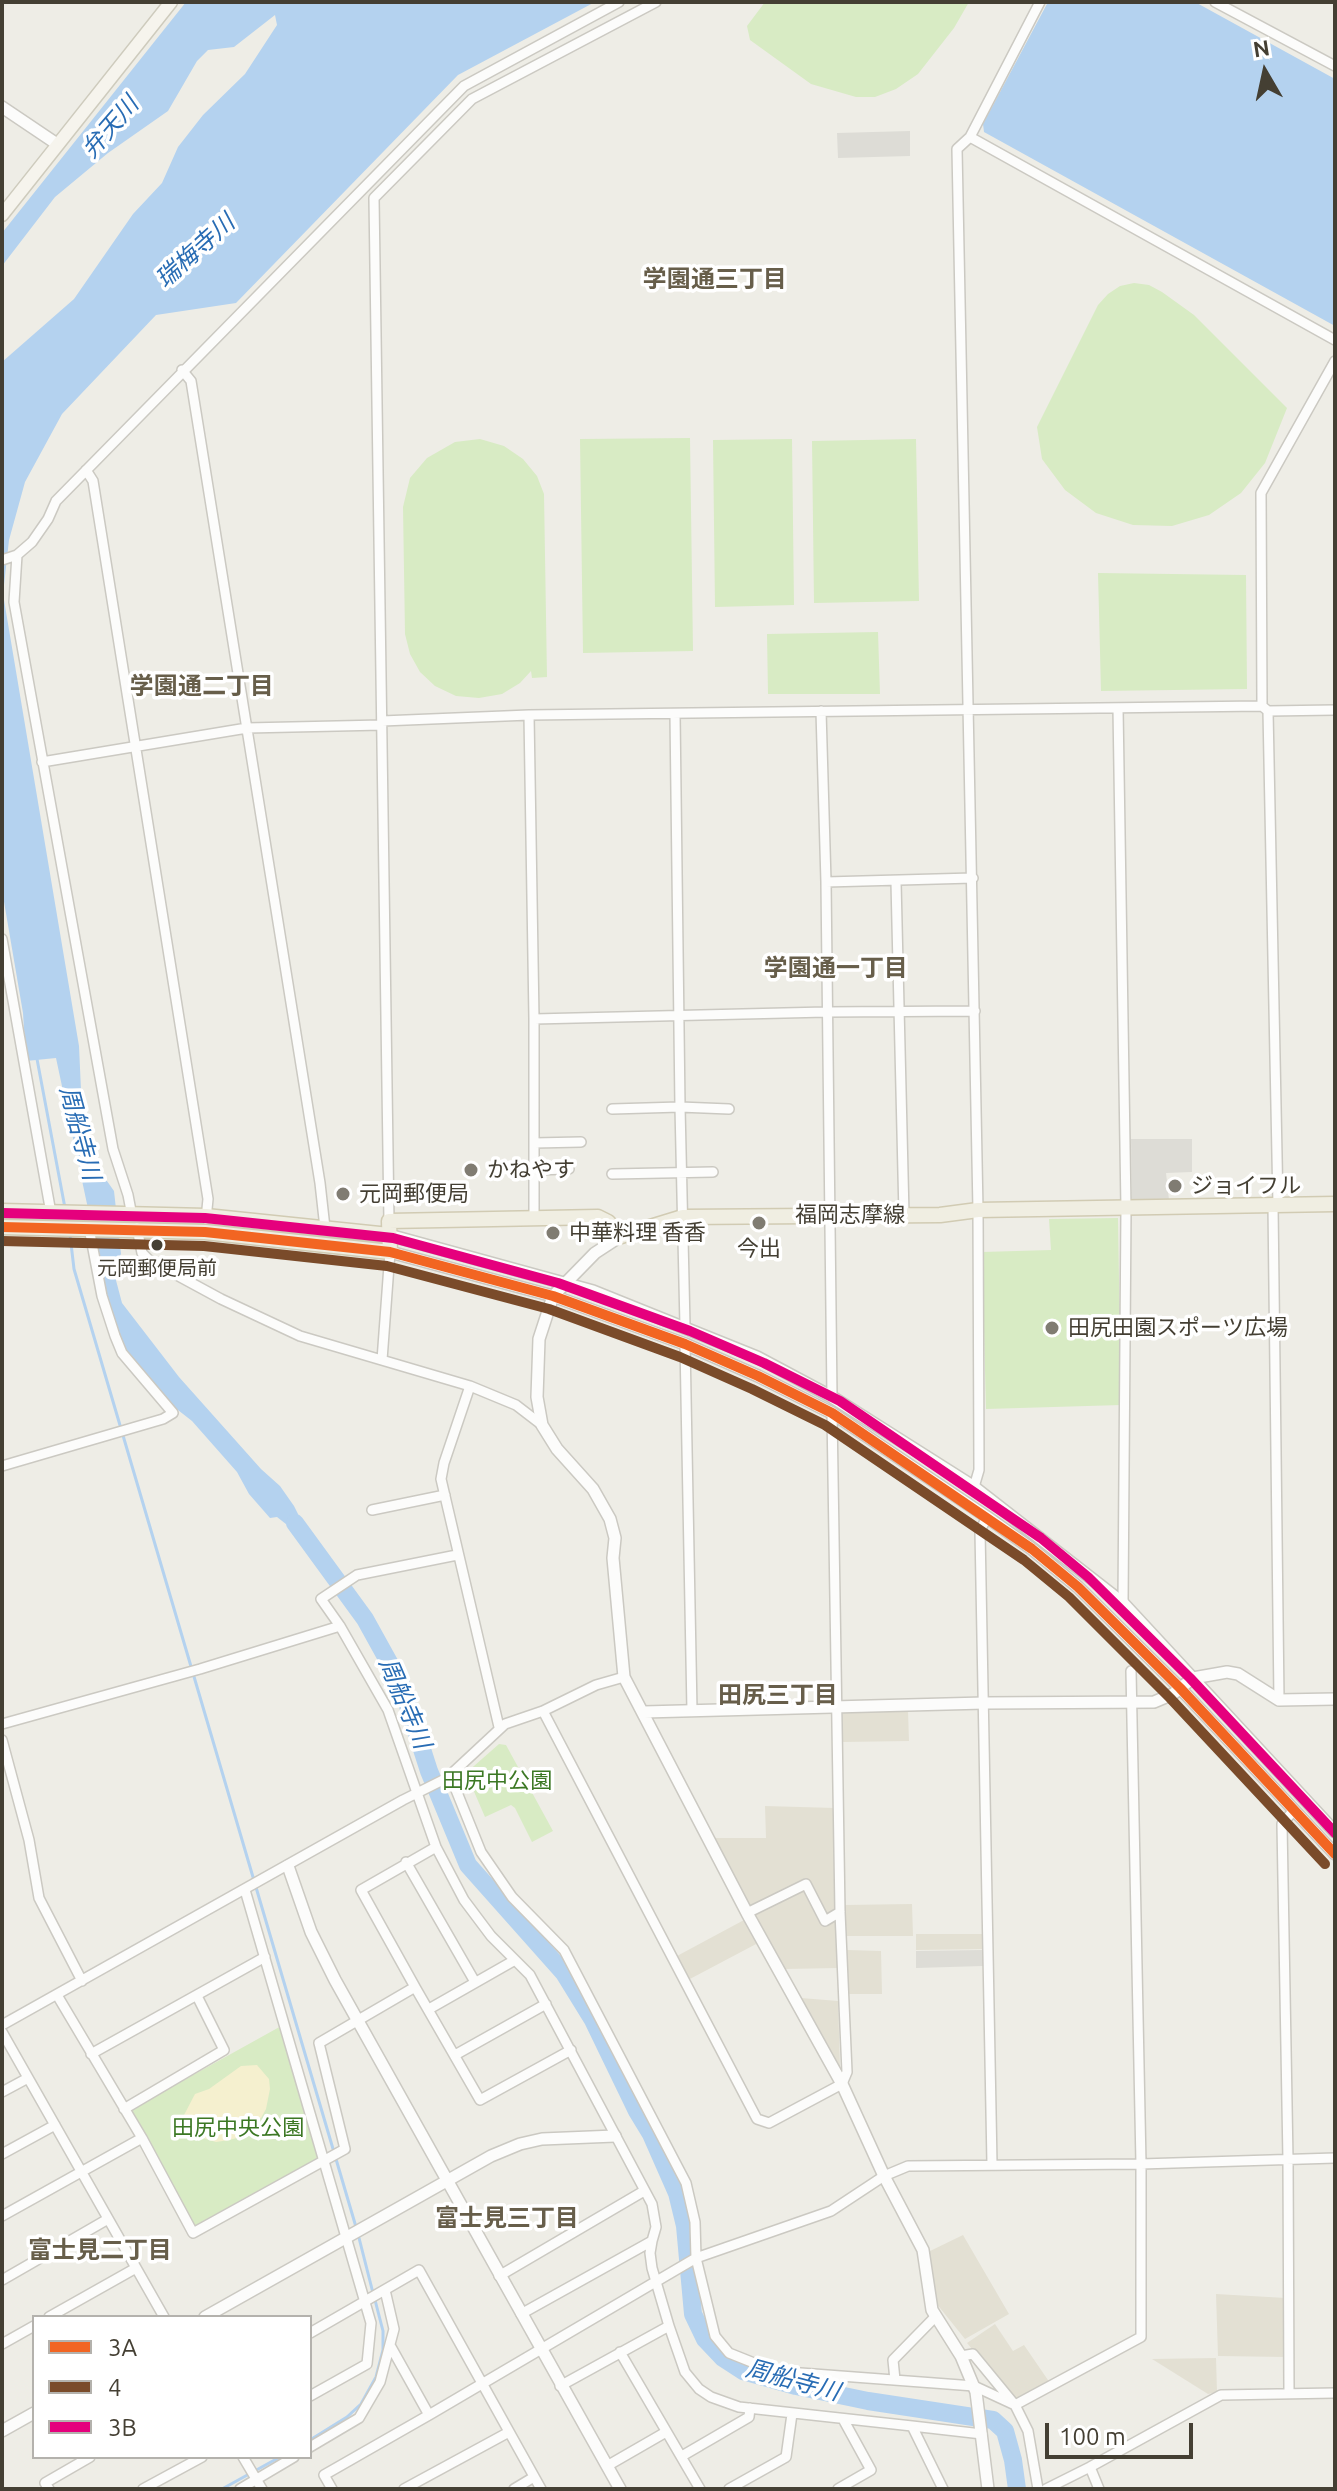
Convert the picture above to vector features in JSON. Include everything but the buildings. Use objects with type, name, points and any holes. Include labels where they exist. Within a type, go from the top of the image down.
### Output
[{"type":"main road","points":[[2,215],[171,2]]},
{"type":"main road","name":"福岡志摩線","points":[[621,1236],[683,1217],[940,1215],[978,1210],[1335,1204]]},
{"type":"main road","points":[[2,1211],[89,1228],[131,1220]]},
{"type":"main road","points":[[2,1227],[53,1220],[131,1220],[389,1228],[534,1217],[598,1217],[608,1222],[621,1236]]},
{"type":"main road","points":[[206,1224],[390,1252],[389,1228]]},
{"type":"street","points":[[2,560],[17,555],[40,531],[56,501],[464,86],[619,2]]},
{"type":"street","points":[[656,2],[472,99],[374,198],[389,1228],[593,1291],[757,1357],[832,1397],[974,1487],[1123,1603],[1335,1832]]},
{"type":"street","points":[[974,1487],[979,1470],[978,1210],[957,149],[970,137],[1040,2]]},
{"type":"street","points":[[1215,2],[1335,66]]},
{"type":"street","points":[[2,107],[57,144]]},
{"type":"street","points":[[970,137],[1335,340]]},
{"type":"street","points":[[1279,1700],[1275,1205],[1261,493],[1335,361]]},
{"type":"street","points":[[182,370],[191,381],[318,1167],[325,1228]]},
{"type":"street","points":[[86,470],[93,481],[208,1199],[206,1224]]},
{"type":"street","points":[[17,555],[14,602],[42,762],[113,1149],[142,1253],[149,1260],[221,1299],[300,1336],[470,1386],[516,1405],[542,1425],[557,1449],[593,1489],[610,1519],[615,1538],[613,1558],[624,1677],[747,1913],[842,2084],[884,2176],[923,2250],[932,2310],[961,2356],[975,2389],[988,2489]]},
{"type":"street","points":[[1118,708],[1126,1208],[1123,1603]]},
{"type":"street","points":[[42,762],[247,728],[529,715],[1118,708],[1335,710]]},
{"type":"street","points":[[821,711],[832,1397]]},
{"type":"street","points":[[675,714],[685,1326]]},
{"type":"street","points":[[529,715],[534,1217]]},
{"type":"street","points":[[826,882],[973,878]]},
{"type":"street","points":[[896,882],[904,1215]]},
{"type":"street","points":[[2,939],[53,1220]]},
{"type":"street","points":[[534,1019],[975,1011]]},
{"type":"street","points":[[612,1109],[729,1109]]},
{"type":"street","points":[[534,1143],[581,1142]]},
{"type":"street","points":[[534,1170],[569,1169]]},
{"type":"street","points":[[612,1174],[713,1172]]},
{"type":"street","points":[[2,1466],[173,1413],[122,1353],[102,1296],[89,1228]]},
{"type":"street","points":[[542,1425],[537,1397],[539,1339],[553,1296],[595,1253],[621,1236]]},
{"type":"street","points":[[382,1360],[390,1252],[553,1296],[685,1344],[832,1413],[987,1517],[1078,1587],[1180,1688],[1335,1854]]},
{"type":"street","points":[[685,1344],[692,1711]]},
{"type":"street","points":[[470,1386],[441,1479],[499,1727]]},
{"type":"street","points":[[543,1711],[757,2119],[769,2123],[842,2084],[847,2072],[840,1912],[832,1413]]},
{"type":"street","points":[[372,1510],[445,1495]]},
{"type":"street","points":[[987,1517],[980,1531],[992,2164]]},
{"type":"street","points":[[457,1555],[357,1575],[321,1599],[388,1710],[436,1847],[478,1920],[530,1975],[652,2204],[656,2227],[650,2253],[656,2282],[685,2372],[699,2389],[723,2402],[750,2408],[982,2431]]},
{"type":"street","points":[[2,1724],[340,1626]]},
{"type":"street","points":[[1015,2405],[1141,2337],[1141,2164],[1131,1671]]},
{"type":"street","points":[[644,1712],[1154,1702],[1173,1694],[1193,1678],[1213,1673],[1238,1674],[1279,1700],[1335,1699]]},
{"type":"street","points":[[2,2025],[449,1777],[499,1727],[543,1711],[596,1685],[624,1677]]},
{"type":"street","points":[[2,1740],[29,1840],[39,1898],[82,1981]]},
{"type":"street","points":[[449,1777],[481,1852],[512,1897],[564,1950],[686,2183],[695,2222],[696,2258],[715,2336],[729,2353],[774,2371],[975,2389],[1015,2405]]},
{"type":"street","points":[[1289,2394],[1282,1824],[1294,1810]]},
{"type":"street","points":[[436,1847],[361,1890],[480,2100],[571,2050]]},
{"type":"street","points":[[406,1862],[475,1982]]},
{"type":"street","points":[[288,1866],[311,1932],[358,2021],[620,2489]]},
{"type":"street","points":[[747,1913],[806,1884],[825,1921],[840,1912]]},
{"type":"street","points":[[245,1890],[371,2323],[367,2364],[312,2395]]},
{"type":"street","points":[[91,2054],[265,1957]]},
{"type":"street","points":[[429,2009],[515,1960]]},
{"type":"street","points":[[57,1995],[142,2138],[193,2233],[345,2149],[319,2043],[415,1987]]},
{"type":"street","points":[[124,2109],[224,2050],[197,1996]]},
{"type":"street","points":[[455,2055],[546,2004]]},
{"type":"street","points":[[2,2032],[163,2315]]},
{"type":"street","points":[[2,2092],[28,2078]]},
{"type":"street","points":[[2,2154],[55,2125]]},
{"type":"street","points":[[209,2315],[491,2156],[520,2144],[565,2137],[615,2136]]},
{"type":"street","points":[[2,2216],[142,2138]]},
{"type":"street","points":[[332,2489],[324,2475],[696,2258],[831,2211],[884,2176],[908,2166],[1335,2158]]},
{"type":"street","points":[[499,2276],[644,2191]]},
{"type":"street","points":[[2,2280],[108,2219]]},
{"type":"street","points":[[521,2314],[652,2241]]},
{"type":"street","points":[[53,2315],[136,2268]]},
{"type":"street","points":[[312,2332],[419,2270],[541,2489]]},
{"type":"street","points":[[312,2446],[359,2418],[380,2382],[394,2329],[385,2290]]},
{"type":"street","points":[[895,2380],[893,2360],[936,2316]]},
{"type":"street","points":[[560,2386],[669,2326]]},
{"type":"street","points":[[2,2344],[32,2327]]},
{"type":"street","points":[[391,2347],[429,2415]]},
{"type":"street","points":[[620,2352],[700,2489]]},
{"type":"street","points":[[961,2356],[973,2354],[1015,2405],[1028,2431],[1038,2489]]},
{"type":"street","points":[[1046,2489],[1221,2395],[1335,2393]]},
{"type":"street","points":[[682,2456],[749,2417],[750,2408]]},
{"type":"street","points":[[2,2431],[32,2414]]},
{"type":"street","points":[[729,2489],[786,2457],[792,2414]]},
{"type":"street","points":[[838,2489],[871,2470],[843,2419]]},
{"type":"street","points":[[912,2426],[943,2489]]},
{"type":"street","points":[[404,2489],[509,2432]]},
{"type":"street","points":[[607,2466],[666,2432]]},
{"type":"street","points":[[49,2489],[45,2483],[87,2459]]},
{"type":"street","points":[[143,2489],[198,2459]]},
{"type":"street","points":[[240,2489],[255,2477],[290,2459]]},
{"type":"street","points":[[246,2461],[262,2489]]},
{"type":"street","points":[[1090,2467],[1099,2489]]},
{"type":"street","points":[[514,2489],[534,2477]]},
{"type":"shaded area","points":[[910,131],[910,156],[838,158],[837,133]]},
{"type":"shaded area","points":[[1131,1139],[1192,1139],[1192,1172],[1166,1173],[1169,1200],[1132,1201]]},
{"type":"shaded area","points":[[908,1711],[909,1741],[843,1742],[843,1712]]},
{"type":"shaded area","points":[[765,1806],[835,1808],[836,1910],[825,1914],[806,1879],[750,1906],[715,1838],[766,1838]]},
{"type":"shaded area","points":[[804,1887],[823,1924],[836,1918],[838,1968],[785,1969],[753,1913]]},
{"type":"shaded area","points":[[912,1904],[913,1936],[846,1936],[845,1905]]},
{"type":"shaded area","points":[[744,1920],[758,1943],[688,1980],[677,1956]]},
{"type":"shaded area","points":[[916,1934],[985,1934],[986,1949],[916,1950]]},
{"type":"shaded area","points":[[847,1950],[881,1951],[882,1994],[847,1994]]},
{"type":"shaded area","points":[[983,1950],[983,1966],[916,1968],[916,1951]]},
{"type":"shaded area","points":[[801,1998],[838,2001],[840,2068],[837,2068]]},
{"type":"shaded area","points":[[963,2235],[1009,2314],[965,2339],[936,2303],[928,2252]]},
{"type":"shaded area","points":[[1216,2294],[1286,2298],[1286,2357],[1218,2356]]},
{"type":"shaded area","points":[[995,2324],[1013,2351],[1024,2345],[1050,2383],[1015,2400],[967,2343]]},
{"type":"shaded area","points":[[1216,2358],[1217,2392],[1208,2394],[1152,2359]]},
{"type":"green space","points":[[765,2],[969,2],[954,28],[918,74],[896,89],[875,97],[856,97],[811,84],[750,40],[747,26]]},
{"type":"green space","points":[[1134,283],[1149,285],[1194,315],[1287,408],[1265,463],[1241,493],[1209,515],[1172,526],[1133,525],[1096,513],[1065,490],[1042,459],[1037,427],[1098,305],[1120,286]]},
{"type":"green space","points":[[690,438],[693,651],[583,653],[580,439]]},
{"type":"green space","points":[[480,439],[504,446],[523,459],[537,476],[544,494],[547,677],[532,678],[531,671],[520,683],[502,694],[479,698],[456,696],[435,686],[420,672],[410,654],[405,634],[403,507],[410,478],[427,458],[455,442]]},
{"type":"green space","points":[[792,439],[794,605],[715,607],[713,440]]},
{"type":"green space","points":[[916,439],[919,601],[814,603],[812,441]]},
{"type":"green space","points":[[1098,573],[1246,575],[1247,689],[1101,691]]},
{"type":"green space","points":[[878,632],[880,694],[768,694],[767,634]]},
{"type":"green space","name":"田尻田園スポーツ広場","points":[[1118,1218],[1121,1405],[986,1409],[982,1252],[1051,1250],[1049,1219]]},
{"type":"green space","name":"田尻中公園","points":[[499,1744],[506,1745],[553,1831],[532,1842],[511,1805],[485,1817],[466,1773]]},
{"type":"green space","name":"田尻中央公園","points":[[283,2025],[323,2158],[195,2227],[130,2110]]},
{"type":"sand","points":[[257,2065],[269,2079],[270,2089],[261,2118],[237,2138],[229,2140],[216,2142],[193,2135],[184,2115],[195,2094],[209,2089],[241,2066]]},
{"type":"water","points":[[186,2],[595,2],[458,75],[236,303],[156,315],[62,414],[25,482],[9,540],[3,594],[79,1046],[81,1090],[90,1140],[102,1174],[114,1191],[121,1254],[113,1269],[122,1303],[179,1377],[280,1486],[310,1538],[305,1546],[291,1528],[277,1517],[270,1518],[249,1494],[237,1472],[192,1421],[169,1403],[124,1348],[111,1317],[56,1058],[26,1061],[23,1013],[2,890],[2,362],[74,299],[133,214],[162,183],[178,147],[203,115],[245,74],[277,25],[275,15],[234,47],[208,50],[197,61],[168,111],[108,153],[55,197],[2,266],[2,233]]},
{"type":"water","points":[[1048,2],[1195,2],[1335,79],[1335,326],[984,132],[983,124]]},
{"type":"waterway","points":[[37,1059],[65,1208]]},
{"type":"waterway","points":[[70,1235],[74,1269],[356,2227]]},
{"type":"waterway","name":"周船寺川","points":[[295,1523],[365,1619],[401,1684],[429,1771],[468,1865],[564,1973],[593,2020],[651,2134],[677,2193],[685,2226],[693,2314],[705,2339],[723,2358],[743,2371],[796,2386],[868,2401],[993,2420],[1005,2431],[1017,2489]]},
{"type":"waterway","points":[[358,2234],[373,2293]]},
{"type":"waterway","points":[[312,2439],[347,2417],[361,2404],[376,2377],[383,2350],[383,2331],[375,2300]]},
{"type":"waterway","points":[[222,2489],[276,2459]]},
{"type":"transit line","name":"3B","points":[[2,1213],[205,1218],[393,1238],[558,1283],[690,1331],[764,1363],[840,1401],[1041,1538],[1088,1577],[1190,1678],[1335,1833]]},
{"type":"transit line","name":"3A","points":[[2,1227],[205,1232],[390,1252],[553,1296],[685,1344],[758,1376],[832,1413],[1032,1549],[1078,1587],[1180,1688],[1335,1854]]},
{"type":"transit line","name":"4","points":[[2,1241],[204,1246],[387,1266],[549,1309],[680,1357],[752,1389],[825,1425],[1024,1560],[1069,1597],[1170,1698],[1325,1864]]},
{"type":"place","name":"かねやす","points":[[471,1170]]},
{"type":"place","name":"ジョイフル","points":[[1175,1186]]},
{"type":"place","name":"元岡郵便局","points":[[343,1194]]},
{"type":"place","name":"今出","points":[[759,1223]]},
{"type":"place","name":"中華料理 香香","points":[[553,1233]]},
{"type":"place","name":"元岡郵便局前","points":[[157,1245]]},
{"type":"place","name":"田尻田園スポーツ広場","points":[[1052,1328]]},
{"type":"district","name":"学園通三丁目","points":[[715,279]]},
{"type":"district","name":"学園通二丁目","points":[[202,686]]},
{"type":"district","name":"学園通一丁目","points":[[836,968]]},
{"type":"district","name":"田尻三丁目","points":[[778,1695]]},
{"type":"district","name":"富士見三丁目","points":[[507,2218]]},
{"type":"district","name":"富士見二丁目","points":[[100,2250]]},
{"type":"water label","name":"弁天川","points":[[110,127]]},
{"type":"water label","name":"瑞梅寺川","points":[[195,251]]}]
